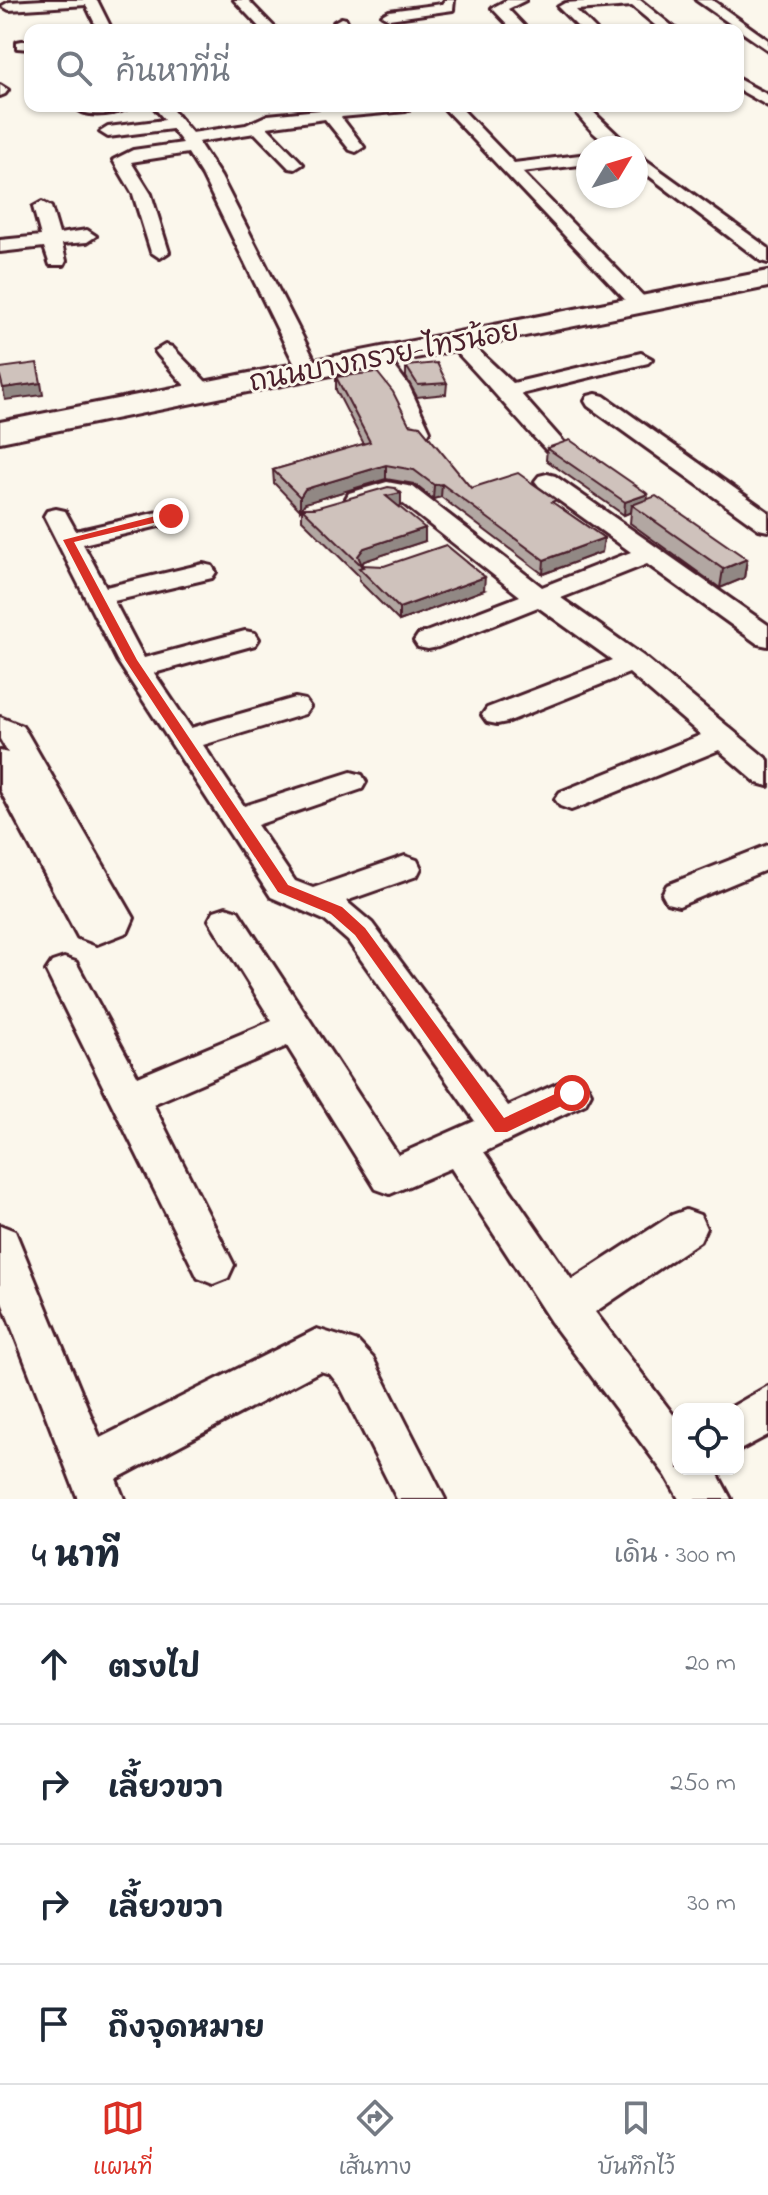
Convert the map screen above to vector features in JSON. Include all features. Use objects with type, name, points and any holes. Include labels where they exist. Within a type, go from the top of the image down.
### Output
[{"type":"main road","name":"ถนนบางกรวย-ไทรน้อย","points":[[0,432],[768,279]]},
{"type":"street","points":[[9,6],[91,0],[96,22]]},
{"type":"street","points":[[241,0],[264,24]]},
{"type":"street","points":[[515,24],[499,8],[519,0]]},
{"type":"street","points":[[703,0],[737,24]]},
{"type":"street","points":[[583,24],[565,7],[633,1],[662,24]]},
{"type":"street","points":[[401,24],[386,13],[436,10],[448,7],[449,3]]},
{"type":"street","points":[[744,29],[768,46]]},
{"type":"street","points":[[744,87],[768,101]]},
{"type":"street","points":[[166,112],[212,177],[308,369]]},
{"type":"street","points":[[239,112],[257,124],[295,164]]},
{"type":"street","points":[[160,252],[142,194],[121,160],[242,131],[257,124],[340,112]]},
{"type":"street","points":[[456,112],[641,305]]},
{"type":"street","points":[[584,112],[607,136]]},
{"type":"street","points":[[329,113],[356,147]]},
{"type":"street","points":[[108,132],[175,124]]},
{"type":"street","points":[[510,168],[576,160]]},
{"type":"street","points":[[648,167],[768,257]]},
{"type":"street","points":[[42,207],[57,261]]},
{"type":"street","points":[[0,246],[87,236]]},
{"type":"street","points":[[457,341],[508,391],[514,403],[556,447]]},
{"type":"street","points":[[165,351],[202,391]]},
{"type":"street","points":[[377,356],[398,386],[419,431]]},
{"type":"street","points":[[508,391],[641,359]]},
{"type":"street","points":[[596,401],[768,524]]},
{"type":"street","points":[[547,481],[768,638]]},
{"type":"street","points":[[329,507],[387,489],[404,492],[461,540],[633,662],[768,776]]},
{"type":"street","points":[[171,516],[62,528],[137,669],[283,889],[336,911],[360,932],[501,1127]]},
{"type":"street","points":[[432,550],[461,540]]},
{"type":"street","points":[[428,641],[650,554]]},
{"type":"street","points":[[98,597],[203,572]]},
{"type":"street","points":[[137,669],[245,639]]},
{"type":"street","points":[[497,715],[633,662]]},
{"type":"street","points":[[185,740],[295,707]]},
{"type":"street","points":[[0,726],[12,733],[117,918],[116,923],[97,931],[90,928],[0,761]]},
{"type":"street","points":[[571,799],[724,737]]},
{"type":"street","points":[[238,820],[351,782]]},
{"type":"street","points":[[679,894],[768,856]]},
{"type":"street","points":[[314,900],[405,868]]},
{"type":"street","points":[[226,920],[390,1177],[572,1093]]},
{"type":"street","points":[[64,971],[213,1265]]},
{"type":"street","points":[[130,1097],[293,1028]]},
{"type":"street","points":[[458,1146],[566,1308],[672,1450]]},
{"type":"street","points":[[566,1308],[686,1228]]},
{"type":"street","points":[[0,1244],[95,1483],[317,1350],[343,1357],[357,1373],[422,1499]]},
{"type":"street","points":[[744,1425],[768,1408]]},
{"type":"street","points":[[690,1475],[708,1499]]},
{"type":"building","points":[[37,363],[41,383],[3,388],[0,368]]},
{"type":"building","points":[[437,363],[447,383],[418,385],[406,366]]},
{"type":"building","points":[[377,372],[393,392],[409,424],[420,426],[471,488],[518,473],[556,500],[552,502],[604,538],[544,560],[442,484],[434,485],[414,470],[386,465],[305,489],[300,497],[273,470],[370,442],[336,377]]},
{"type":"building","points":[[570,440],[648,494],[625,502],[547,448]]},
{"type":"building","points":[[388,487],[401,493],[386,496],[425,528],[364,548],[358,556],[362,565],[384,566],[446,545],[485,577],[399,608],[359,568],[363,567],[302,508],[315,508]]},
{"type":"building","points":[[656,496],[747,559],[723,569],[632,505]]},
{"type":"route","points":[[171,516],[68,540],[131,660],[283,889],[336,911],[360,932],[501,1127],[572,1093]]}]
